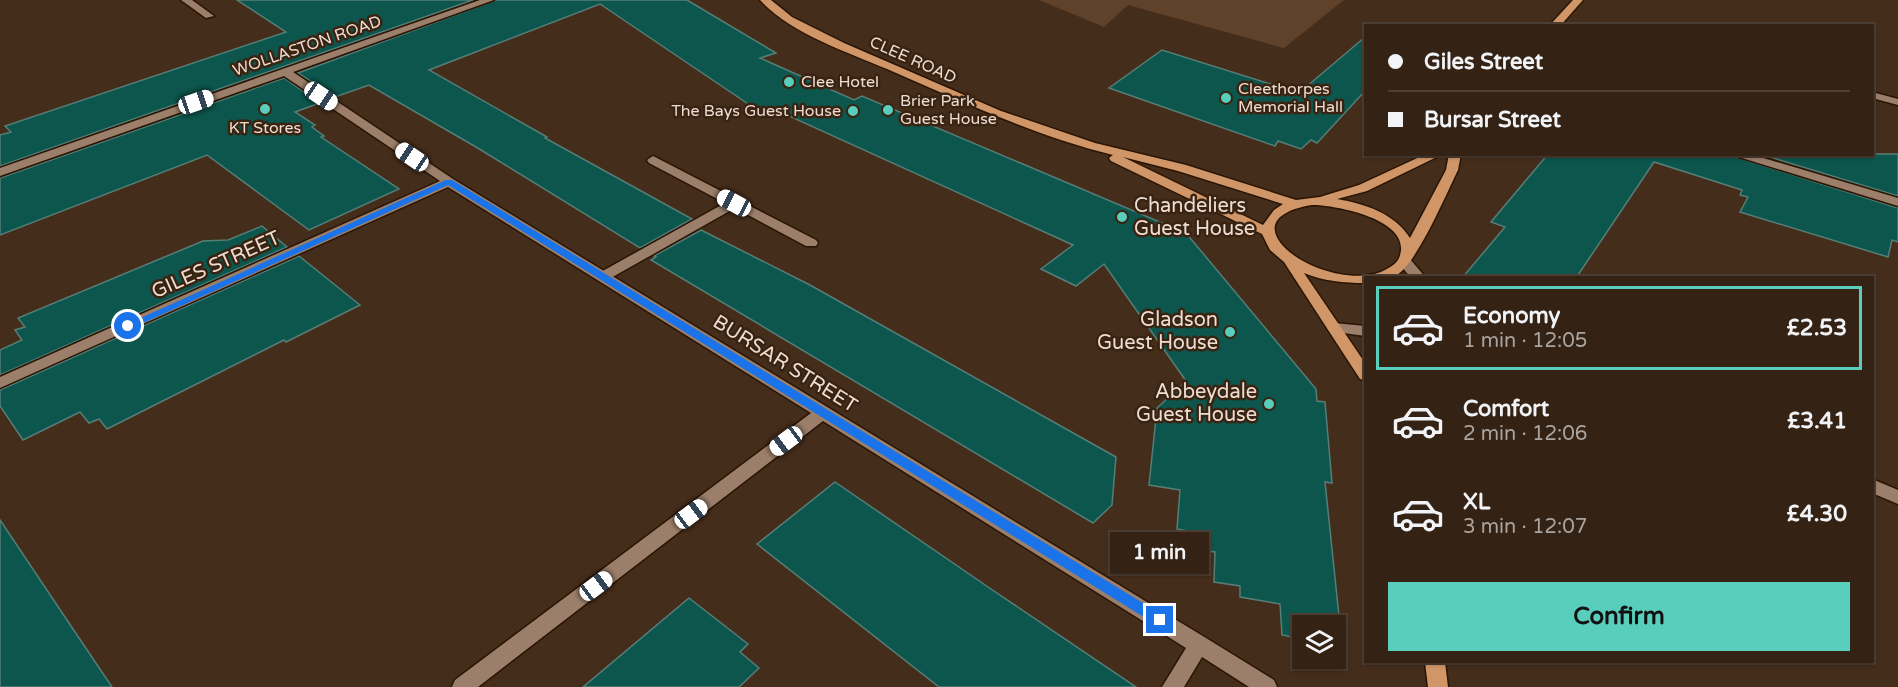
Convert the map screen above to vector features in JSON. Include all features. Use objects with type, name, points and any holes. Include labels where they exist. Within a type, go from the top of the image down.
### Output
[{"type":"main road","name":"CLEE ROAD","points":[[765,0],[799,24],[924,83],[997,113],[1091,146],[1182,168],[1295,204]]},
{"type":"main road","points":[[1556,24],[1578,0]]},
{"type":"main road","name":"CLEE ROAD","points":[[1091,146],[1268,232]]},
{"type":"main road","points":[[1364,373],[1288,259],[1271,241],[1268,232],[1270,220],[1280,210],[1295,204],[1364,188],[1433,156]]},
{"type":"main road","points":[[1384,276],[1404,265],[1452,170],[1455,156]]},
{"type":"main road","points":[[1314,201],[1336,202],[1359,207],[1380,216],[1396,228],[1406,241],[1404,265]]},
{"type":"main road","points":[[1288,259],[1305,269],[1326,276],[1364,279]]},
{"type":"main road","points":[[1435,663],[1438,687]]},
{"type":"street","points":[[186,0],[209,16]]},
{"type":"street","name":"WOLLASTON ROAD","points":[[0,172],[489,0]]},
{"type":"street","name":"BURSAR STREET","points":[[284,71],[449,182],[1267,687]]},
{"type":"street","points":[[1874,96],[1898,102]]},
{"type":"street","points":[[1747,156],[1765,159],[1898,202]]},
{"type":"street","points":[[653,160],[811,243]]},
{"type":"street","name":"GILES STREET","points":[[0,383],[449,182]]},
{"type":"street","points":[[604,276],[734,203]]},
{"type":"street","points":[[1404,265],[1417,276]]},
{"type":"street","points":[[1334,328],[1364,331]]},
{"type":"street","points":[[462,687],[824,412]]},
{"type":"street","points":[[1874,487],[1898,497]]},
{"type":"street","points":[[1172,687],[1182,675],[1199,644]]},
{"type":"shaded area","points":[[1039,0],[1344,0],[1284,48],[1128,5],[1104,27]]},
{"type":"building","points":[[237,0],[473,0],[0,166],[0,135],[11,132],[5,126],[286,32]]},
{"type":"building","points":[[496,0],[687,0],[776,53],[760,58],[854,100],[862,96],[1186,233],[1316,389],[1317,401],[1325,402],[1332,483],[1325,482],[1339,615],[1292,615],[1292,637],[1282,635],[1280,604],[1240,597],[1240,586],[1214,582],[1215,552],[1199,550],[1200,533],[1177,529],[1180,490],[1149,485],[1157,408],[1186,381],[1104,264],[1076,286],[1041,269],[1073,245],[774,109],[763,114],[600,4],[429,70],[547,137],[545,138],[692,219],[640,248],[476,147],[369,85],[335,97],[298,73]]},
{"type":"building","name":"Cleethorpes Memorial Hall","points":[[1364,38],[1364,92],[1317,143],[1311,140],[1301,149],[1278,141],[1275,146],[1109,88],[1162,50],[1299,93]]},
{"type":"building","points":[[284,78],[320,103],[295,112],[315,125],[312,127],[324,136],[321,137],[399,189],[309,230],[207,155],[0,235],[0,178]]},
{"type":"building","points":[[1898,154],[1898,196],[1767,156]]},
{"type":"building","points":[[1546,156],[1733,156],[1898,208],[1898,242],[1892,240],[1888,257],[1740,212],[1748,197],[1740,195],[1742,190],[1654,162],[1577,276],[1464,276],[1505,227],[1491,222]]},
{"type":"building","points":[[262,226],[287,247],[0,375],[0,350],[22,340],[15,330],[25,327],[18,318],[203,241],[228,240]]},
{"type":"building","points":[[701,230],[810,285],[1116,457],[1112,505],[1093,523],[651,260],[656,257],[654,256]]},
{"type":"building","points":[[299,256],[360,305],[286,342],[284,340],[107,429],[99,419],[89,423],[80,412],[23,440],[0,406],[0,390]]},
{"type":"building","points":[[835,482],[1136,687],[939,687],[757,544]]},
{"type":"building","points":[[0,520],[73,629],[112,687],[0,687]]},
{"type":"building","points":[[689,598],[748,644],[740,652],[759,668],[739,687],[583,687]]},
{"type":"place","name":"Clee Hotel","points":[[789,82]]},
{"type":"place","name":"Cleethorpes Memorial Hall","points":[[1226,98]]},
{"type":"place","name":"KT Stores","points":[[265,109]]},
{"type":"place","name":"Brier Park Guest House","points":[[888,110]]},
{"type":"place","name":"The Bays Guest House","points":[[853,111]]},
{"type":"place","name":"Chandeliers Guest House","points":[[1122,217]]},
{"type":"place","name":"Gladson Guest House","points":[[1230,332]]},
{"type":"place","name":"Abbeydale Guest House","points":[[1269,404]]},
{"type":"route","points":[[128,326],[449,182],[1160,620]]}]
